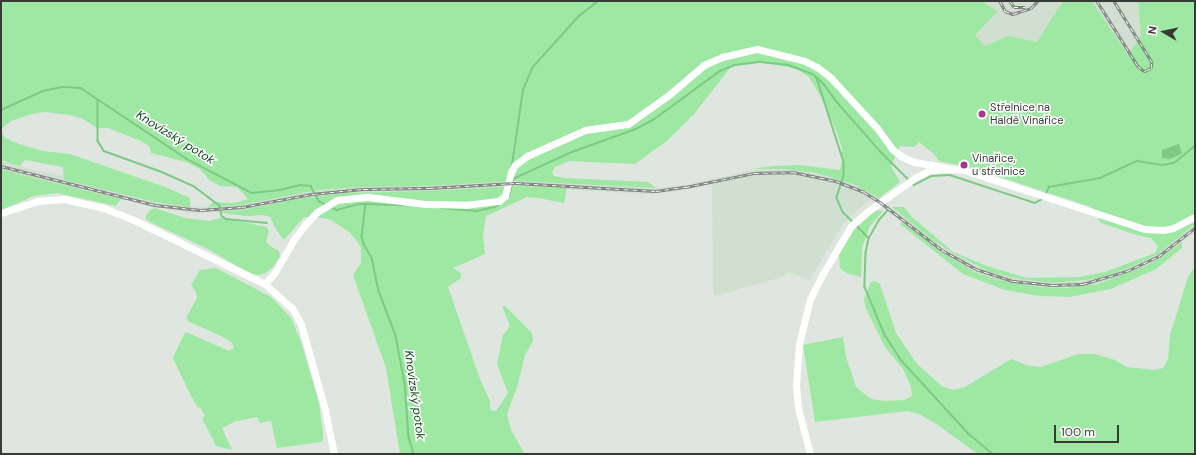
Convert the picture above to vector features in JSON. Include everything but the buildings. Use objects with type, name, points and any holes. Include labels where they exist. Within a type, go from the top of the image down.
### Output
[{"type":"street","points":[[265,284],[275,272],[295,238],[304,226],[317,212],[337,200],[368,196],[426,204],[465,205],[499,201],[505,196],[511,172],[515,165],[527,156],[585,130],[628,124],[664,98],[704,65],[722,56],[757,49],[772,51],[817,67],[831,78],[895,152],[914,162],[952,168],[971,173],[1145,229],[1163,230],[1173,228],[1195,217]]},
{"type":"street","points":[[914,162],[917,168],[914,178]]},
{"type":"street","points":[[810,454],[798,408],[796,385],[798,344],[810,299],[851,226],[867,212],[914,178],[931,170],[952,168]]},
{"type":"street","points":[[1,213],[37,201],[64,199],[104,208],[134,220],[265,284],[292,308],[301,324],[325,410],[334,454]]},
{"type":"shaded area","points":[[1,1],[981,1],[998,11],[975,35],[985,46],[1008,36],[1037,42],[1063,1],[1092,1],[1128,55],[1141,36],[1138,1],[1195,1],[1195,224],[1158,254],[1126,269],[1096,279],[1053,283],[1015,278],[990,272],[954,254],[930,238],[892,207],[904,207],[912,217],[953,252],[987,266],[1027,278],[1079,277],[1105,272],[1155,253],[1158,246],[1151,238],[1136,235],[1101,223],[1091,207],[973,168],[939,161],[934,154],[919,142],[914,147],[900,146],[891,166],[900,182],[879,198],[855,185],[816,173],[785,169],[751,169],[800,165],[840,170],[842,160],[842,148],[837,133],[824,102],[809,77],[797,69],[761,62],[739,64],[730,68],[694,114],[667,141],[635,164],[569,161],[555,167],[552,173],[554,176],[565,178],[648,182],[656,188],[516,181],[429,186],[363,187],[318,190],[241,205],[207,207],[213,202],[235,203],[248,199],[237,187],[220,186],[209,180],[200,169],[186,162],[151,153],[149,146],[141,141],[108,128],[97,128],[81,118],[45,112],[32,114],[11,121],[1,129]]},
{"type":"shaded area","points":[[976,1],[1073,1],[1055,14],[1037,42],[1008,36],[985,46],[975,35],[998,11]]},
{"type":"shaded area","points":[[1092,1],[1138,1],[1141,36],[1128,55]]},
{"type":"shaded area","points":[[1,130],[5,138],[19,144],[43,151],[70,154],[165,187],[190,198],[190,207],[155,202],[64,180],[63,167],[25,160],[20,166],[1,160]]},
{"type":"shaded area","points":[[1179,144],[1182,153],[1170,159],[1162,158],[1162,150]]},
{"type":"shaded area","points":[[1,160],[30,169],[64,176],[64,180],[155,202],[201,207],[241,205],[311,191],[363,187],[429,186],[516,181],[656,188],[685,185],[753,170],[785,169],[803,171],[836,179],[865,190],[882,200],[943,247],[977,267],[1015,278],[1053,283],[1083,281],[1110,275],[1158,254],[1195,224],[1195,231],[1160,258],[1128,274],[1083,287],[1040,287],[999,280],[963,266],[927,242],[903,222],[870,199],[844,223],[809,281],[796,274],[788,273],[782,277],[716,296],[713,293],[712,184],[671,192],[646,194],[516,186],[429,191],[363,192],[312,196],[242,210],[190,213],[154,207],[22,175],[1,169]]},
{"type":"shaded area","points":[[1,169],[121,199],[116,206],[57,193],[34,196],[1,210]]},
{"type":"shaded area","points":[[516,186],[567,188],[564,203],[527,197],[486,216],[483,236],[485,254],[453,268],[461,273],[461,278],[448,287],[480,379],[490,401],[490,410],[496,411],[508,393],[497,364],[503,335],[510,326],[502,306],[505,306],[532,333],[533,341],[525,355],[518,384],[507,414],[511,430],[525,454],[400,454],[386,368],[353,275],[361,263],[361,247],[357,241],[349,232],[331,220],[323,218],[304,217],[284,240],[277,231],[270,217],[263,215],[246,216],[214,212],[242,210],[296,199],[342,193],[429,191]]},
{"type":"shaded area","points":[[155,208],[185,218],[209,221],[221,218],[267,227],[269,230],[266,242],[279,251],[280,257],[273,267],[266,273],[258,275],[251,274],[208,249],[150,222],[146,219],[146,216],[150,210]]},
{"type":"shaded area","points":[[876,210],[883,211],[870,226],[862,248],[861,277],[846,273],[840,268],[839,255],[854,230]]},
{"type":"shaded area","points":[[903,222],[941,252],[975,272],[999,280],[1040,287],[1066,288],[1097,284],[1145,266],[1160,258],[1182,242],[1182,248],[1156,269],[1111,289],[1069,297],[1040,296],[1005,290],[963,274],[900,224]]},
{"type":"shaded area","points":[[1195,266],[1195,454],[978,454],[938,425],[919,414],[907,411],[815,422],[803,345],[843,337],[846,357],[856,387],[871,399],[885,401],[904,400],[912,396],[911,387],[903,369],[885,347],[866,309],[864,299],[871,282],[875,281],[880,284],[896,333],[917,364],[943,387],[953,390],[965,387],[1011,359],[1029,366],[1041,367],[1078,354],[1095,354],[1115,360],[1127,367],[1154,370],[1163,368],[1168,359],[1170,335],[1188,277]]},
{"type":"shaded area","points":[[216,268],[271,297],[291,318],[301,342],[319,403],[323,434],[323,440],[321,442],[277,448],[271,421],[260,423],[257,417],[236,421],[222,428],[232,450],[216,446],[202,418],[205,416],[200,407],[198,408],[190,394],[173,358],[186,332],[229,351],[234,348],[232,343],[223,337],[190,322],[186,318],[197,298],[196,292],[191,285],[200,270]]},
{"type":"waterway","points":[[512,165],[523,90],[533,67],[579,16],[598,1]]},
{"type":"waterway","points":[[503,202],[509,197],[513,179],[572,152],[636,129],[653,120],[720,71],[735,65],[761,62],[789,65],[813,74],[824,84],[837,102],[880,151],[909,180]]},
{"type":"waterway","points":[[817,78],[844,162],[844,176],[837,198],[843,212],[853,222]]},
{"type":"waterway","name":"Knovízský potok","points":[[1,110],[43,91],[62,87],[81,88],[187,159],[252,193],[279,190],[300,185],[311,186],[319,201],[326,205]]},
{"type":"waterway","points":[[98,100],[98,141],[104,151],[162,172],[195,187],[220,206],[222,216],[226,219],[267,223]]},
{"type":"waterway","points":[[1045,195],[1049,187],[1100,178],[1137,161],[1162,165],[1174,163],[1195,146]]},
{"type":"waterway","points":[[912,183],[914,185],[932,176],[950,175],[1035,203],[1044,198]]},
{"type":"waterway","name":"Knovízský potok","points":[[331,207],[337,210],[360,204],[366,204],[362,237],[364,244],[372,258],[379,291],[396,336],[405,383],[409,437],[414,454]]},
{"type":"waterway","points":[[366,204],[404,205]]},
{"type":"waterway","points":[[441,208],[476,211],[495,207],[500,204]]},
{"type":"waterway","points":[[869,238],[879,220],[889,209]]},
{"type":"waterway","points":[[855,224],[869,238],[866,253],[865,287],[885,335],[902,361],[968,433],[993,454]]},
{"type":"railway","points":[[1000,1],[1005,11],[1013,14],[1031,8],[1038,1]]},
{"type":"railway","points":[[1010,1],[1014,7],[1025,7]]},
{"type":"railway","points":[[1097,1],[1138,66],[1144,71],[1151,68],[1152,62],[1114,1]]},
{"type":"railway","points":[[1,166],[155,205],[201,210],[242,207],[312,194],[363,189],[429,188],[516,183],[656,191],[686,187],[754,173],[793,172],[836,181],[864,192],[880,202],[942,250],[976,269],[1014,281],[1053,285],[1083,284],[1127,271],[1159,256],[1195,228]]},
{"type":"place","name":"Střelnice na Haldě Vinařice","points":[[982,114]]},
{"type":"place","name":"Vinařice, u střelnice","points":[[964,165]]}]
